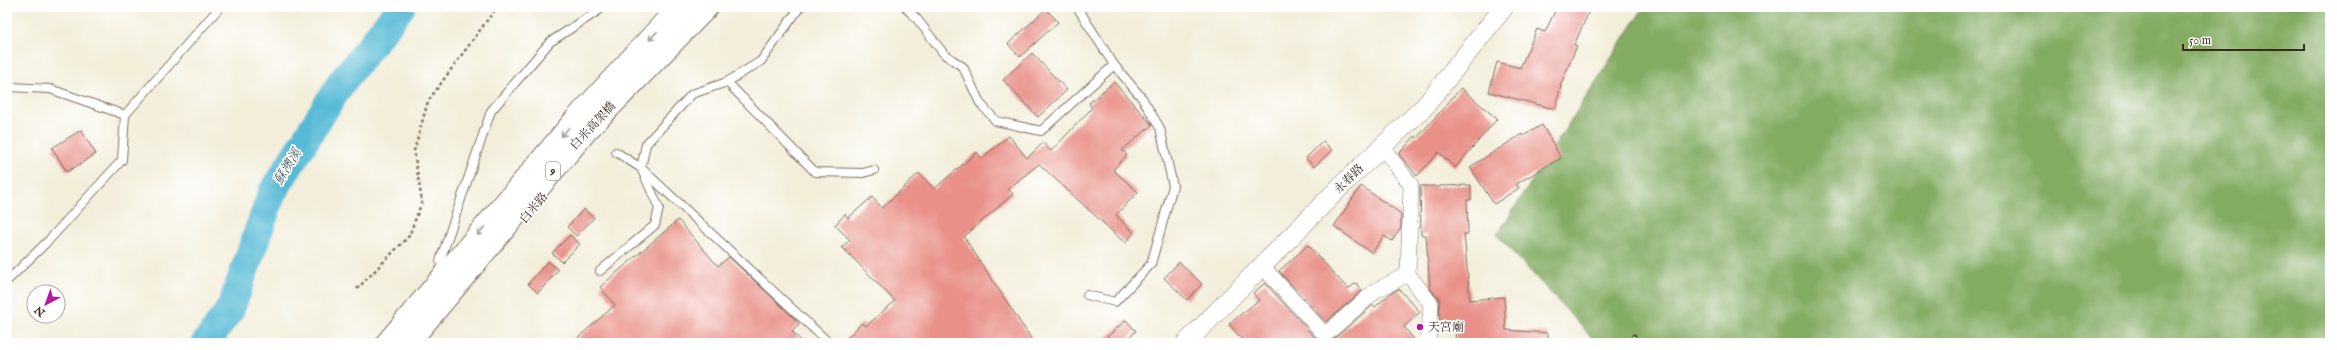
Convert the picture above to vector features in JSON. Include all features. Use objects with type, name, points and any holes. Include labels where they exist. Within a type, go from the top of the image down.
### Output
[{"type":"main road","name":"白米高架橋","points":[[387,343],[576,119],[679,7]]},
{"type":"main road","name":"白米高架橋","points":[[408,343],[588,129],[707,7]]},
{"type":"street","name":"白米路","points":[[420,343],[595,135],[718,7]]},
{"type":"street","name":"永春路","points":[[1186,343],[1425,106],[1504,7]]},
{"type":"street","points":[[1382,147],[1411,185],[1408,274],[1431,304],[1428,343]]},
{"type":"street","points":[[1263,266],[1328,339],[1375,291],[1408,274]]},
{"type":"lane","points":[[7,281],[49,240],[122,160],[125,115],[220,7]]},
{"type":"lane","points":[[440,262],[492,111],[550,42],[604,7]]},
{"type":"lane","points":[[600,271],[655,225],[659,208],[641,168],[646,144],[692,94],[728,82],[761,61],[800,7]]},
{"type":"lane","points":[[905,7],[917,19],[944,54],[962,67],[980,104],[996,120],[1041,131],[1114,65]]},
{"type":"lane","points":[[1081,7],[1079,10],[1114,65],[1142,98],[1160,128],[1173,186],[1150,264],[1115,302],[1087,296]]},
{"type":"lane","points":[[728,82],[815,172],[863,173],[874,170]]},
{"type":"lane","points":[[9,87],[50,89],[125,115]]},
{"type":"lane","points":[[616,152],[641,168],[829,343]]},
{"type":"path","points":[[358,289],[409,236],[422,202],[414,151],[428,101],[494,11],[500,7]]},
{"type":"green space","points":[[1644,7],[2330,7],[2330,343],[1597,343],[1497,235]]},
{"type":"building","points":[[1557,7],[1591,7],[1574,45],[1577,46],[1560,86],[1555,109],[1489,92],[1497,62],[1520,68],[1537,29],[1545,32]]},
{"type":"building","points":[[1046,9],[1058,22],[1020,57],[1008,44]]},
{"type":"building","points":[[1032,53],[1067,90],[1038,117],[1003,80]]},
{"type":"building","points":[[1114,82],[1152,125],[1122,150],[1127,155],[1113,170],[1138,192],[1116,215],[1134,233],[1125,243],[1039,164],[1008,189],[1013,194],[964,237],[1034,343],[842,343],[862,323],[866,326],[895,301],[842,247],[850,240],[835,225],[845,214],[848,218],[872,197],[882,208],[919,173],[934,189],[977,152],[982,158],[1009,136],[1027,158],[1043,143],[1051,151],[1092,108],[1089,103]]},
{"type":"building","points":[[1461,88],[1497,119],[1455,168],[1439,152],[1417,176],[1399,154],[1415,136],[1417,138]]},
{"type":"building","points":[[1542,125],[1561,158],[1516,184],[1519,188],[1494,204],[1470,167],[1522,134],[1523,136]]},
{"type":"building","points":[[81,130],[96,154],[67,172],[52,148]]},
{"type":"building","points":[[1323,141],[1332,150],[1314,167],[1306,158]]},
{"type":"building","points":[[1471,185],[1471,200],[1467,200],[1468,234],[1464,234],[1470,300],[1504,297],[1506,330],[1548,333],[1548,343],[1455,343],[1456,324],[1440,324],[1439,296],[1437,297],[1430,288],[1426,235],[1421,235],[1420,186],[1435,186],[1437,188],[1440,186]]},
{"type":"building","points":[[1361,186],[1401,214],[1401,228],[1392,241],[1384,236],[1372,253],[1334,226]]},
{"type":"building","points":[[584,209],[594,218],[576,236],[567,227]]},
{"type":"building","points":[[678,220],[718,266],[729,257],[790,314],[799,324],[792,331],[803,343],[572,343],[615,305],[600,287]]},
{"type":"building","points":[[570,235],[580,244],[562,262],[552,253]]},
{"type":"building","points":[[1308,245],[1348,289],[1356,283],[1362,291],[1326,322],[1279,271]]},
{"type":"building","points":[[548,261],[558,270],[538,293],[528,284]]},
{"type":"building","points":[[1179,262],[1202,284],[1187,300],[1164,278]]},
{"type":"building","points":[[1265,283],[1321,343],[1245,343],[1229,324],[1259,300],[1253,293]]},
{"type":"building","points":[[1399,289],[1420,312],[1404,327],[1417,343],[1329,343],[1373,305],[1375,307],[1391,293]]},
{"type":"building","points":[[1126,320],[1136,331],[1123,343],[1100,343]]},
{"type":"waterway","name":"蘇澳溪","points":[[206,343],[231,308],[272,193],[341,83],[401,7]]},
{"type":"railway","points":[[1631,343],[1634,336]]},
{"type":"place","name":"天宮廟","points":[[1420,327]]}]
